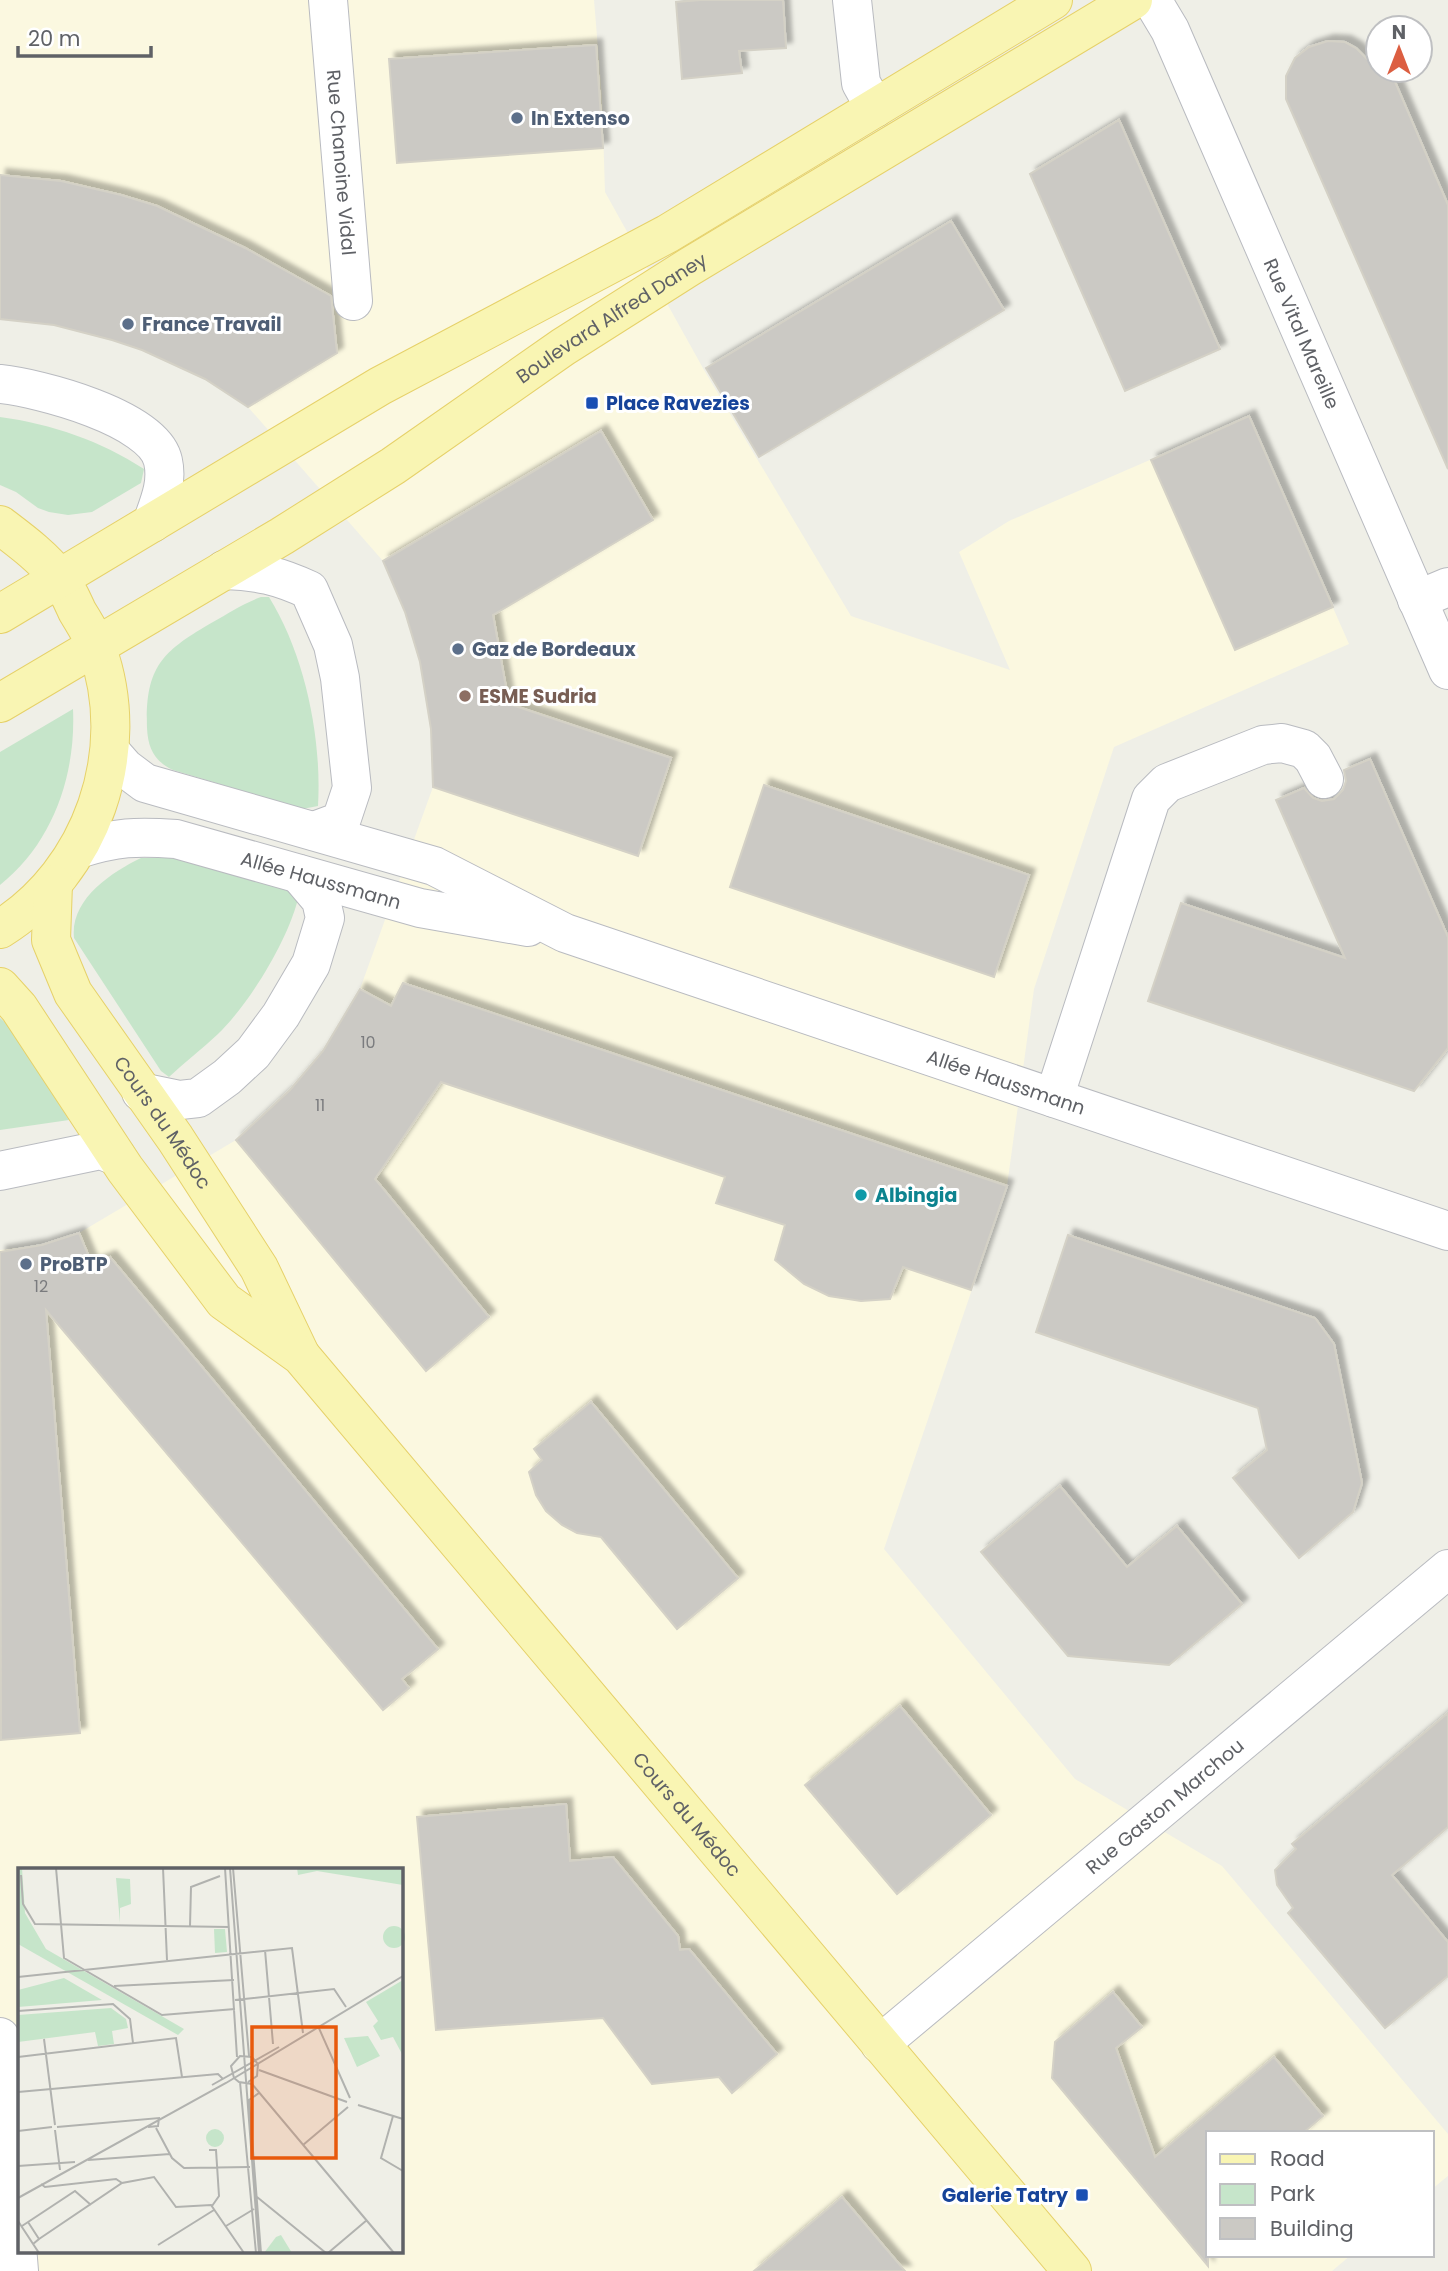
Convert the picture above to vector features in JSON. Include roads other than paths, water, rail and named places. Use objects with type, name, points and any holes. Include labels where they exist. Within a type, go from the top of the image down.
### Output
[{"type":"main road","name":"Boulevard Alfred Daney","points":[[60,579],[380,386],[667,234],[1053,0]]},
{"type":"main road","name":"Boulevard Alfred Daney","points":[[97,647],[393,466],[563,347],[689,267],[1133,0]]},
{"type":"main road","points":[[0,525],[29,546],[60,579],[97,647],[111,716],[110,751],[100,802],[78,849],[53,884],[16,919],[0,929]]},
{"type":"main road","points":[[0,614],[60,579]]},
{"type":"main road","points":[[0,703],[97,647]]},
{"type":"main road","name":"Cours du Médoc","points":[[53,884],[51,940],[73,993],[175,1138],[260,1268],[301,1356]]},
{"type":"main road","name":"Cours du Médoc","points":[[0,987],[19,1008],[116,1156],[224,1301],[301,1356],[1072,2271]]},
{"type":"street","points":[[852,0],[861,83],[875,108]]},
{"type":"street","name":"Rue Vital Mareille","points":[[1152,0],[1170,30],[1433,593],[1448,670]]},
{"type":"street","name":"Rue Chanoine Vidal","points":[[331,7],[353,301]]},
{"type":"street","points":[[0,384],[22,386],[69,399],[114,416],[155,444],[163,460],[164,489],[152,523]]},
{"type":"street","points":[[224,570],[255,571],[283,578],[309,590],[333,645],[346,716],[352,788],[341,821],[314,831]]},
{"type":"street","points":[[1054,1098],[1151,799],[1167,783],[1263,745],[1282,743],[1304,749],[1313,758],[1324,779]]},
{"type":"street","name":"Allée Haussmann","points":[[110,751],[125,768],[145,783],[434,866],[565,933],[1448,1231]]},
{"type":"street","name":"Allée Haussmann","points":[[78,849],[106,840],[135,836],[176,839],[420,908],[565,933]]},
{"type":"street","points":[[141,1092],[180,1100],[198,1098],[227,1077],[253,1053],[281,1015],[311,964],[326,918],[321,900],[299,874]]},
{"type":"street","points":[[0,1171],[101,1150],[116,1156]]},
{"type":"street","name":"Rue Gaston Marchou","points":[[880,2044],[1448,1569]]},
{"type":"street","points":[[0,2027],[18,2025]]},
{"type":"street","points":[[0,2037],[19,2271]]},
{"type":"place","name":"In Extenso","points":[[517,118]]},
{"type":"place","name":"France Travail","points":[[128,324]]},
{"type":"place","name":"Place Ravezies","points":[[592,403]]},
{"type":"place","name":"Gaz de Bordeaux","points":[[458,649]]},
{"type":"place","name":"ESME Sudria","points":[[465,696]]},
{"type":"place","name":"Albingia","points":[[861,1195]]},
{"type":"place","name":"ProBTP","points":[[26,1264]]},
{"type":"place","name":"Galerie Tatry","points":[[1082,2195]]}]
